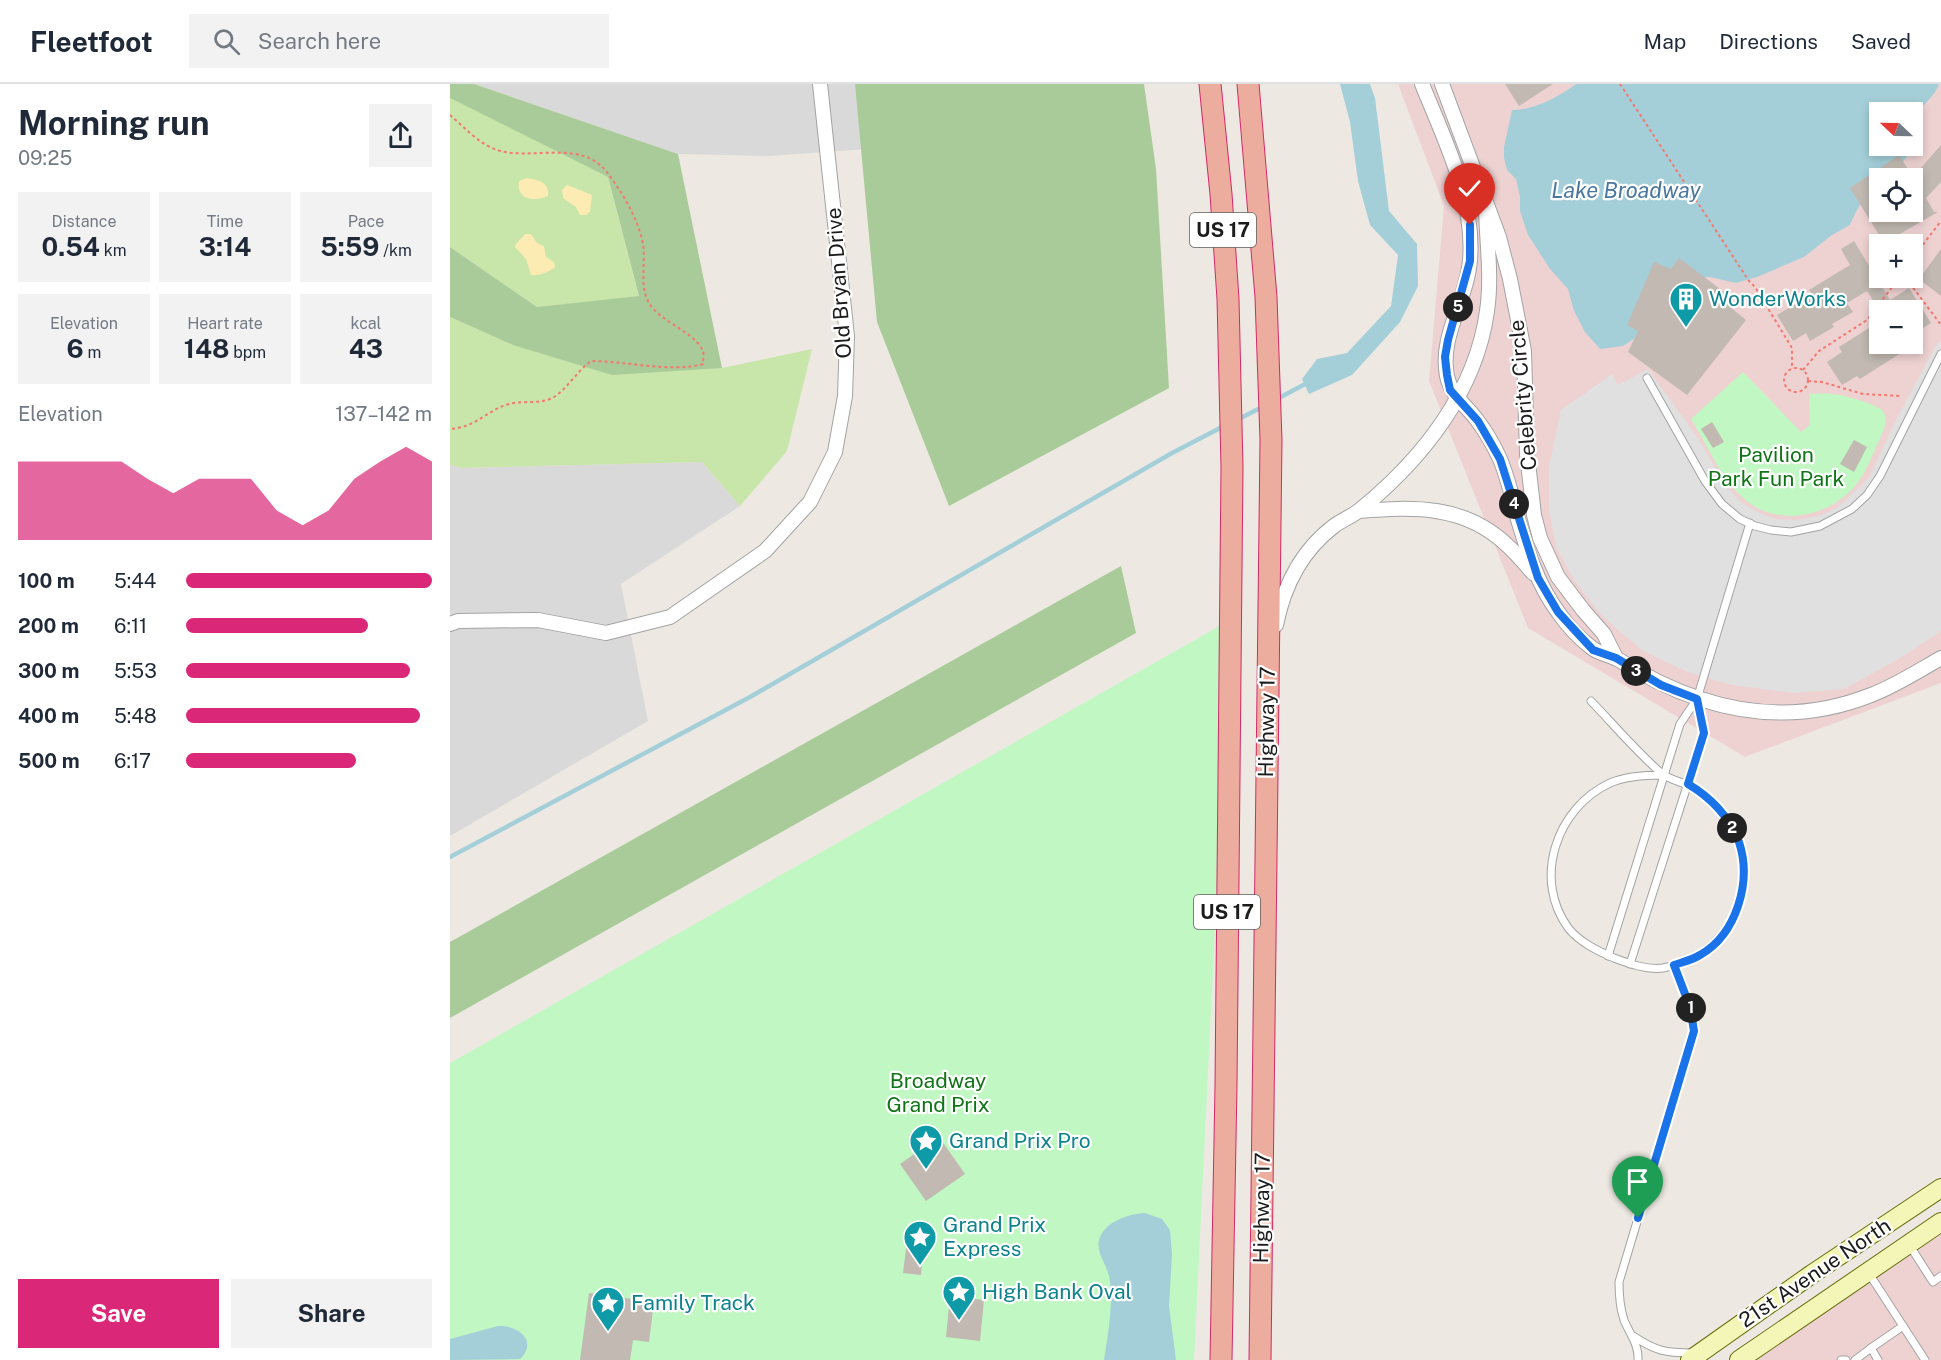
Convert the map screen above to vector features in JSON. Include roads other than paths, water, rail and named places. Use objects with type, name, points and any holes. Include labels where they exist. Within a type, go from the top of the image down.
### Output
[{"type":"highway","name":"Highway 17","points":[[1210,84],[1221,194],[1231,375],[1232,467],[1221,1360]]},
{"type":"highway","name":"Highway 17","points":[[1248,84],[1269,354],[1271,440],[1260,1360]]},
{"type":"main road","name":"21st Avenue North","points":[[1695,1357],[1812,1274],[1941,1188]]},
{"type":"main road","name":"21st Avenue North","points":[[1739,1360],[1941,1221]]},
{"type":"street","name":"Old Bryan Drive","points":[[450,624],[458,621],[538,620],[606,633],[670,617],[765,551],[810,502],[835,452],[845,396],[847,336],[820,84]]},
{"type":"street","name":"Celebrity Circle","points":[[1422,84],[1458,177],[1470,225],[1470,261],[1445,357],[1450,390],[1478,421],[1500,459],[1538,578],[1558,612],[1573,630],[1593,650],[1616,658],[1661,685],[1697,699],[1734,709],[1766,713],[1820,709],[1844,704],[1871,695],[1941,658]]},
{"type":"street","name":"Celebrity Circle","points":[[1442,84],[1499,237],[1510,279],[1524,351],[1527,454],[1534,515],[1540,538],[1558,577],[1582,610],[1604,634],[1616,658]]},
{"type":"street","points":[[1268,667],[1279,609],[1288,580],[1311,547],[1334,526],[1359,511],[1407,467],[1434,435],[1466,383],[1476,359],[1487,311],[1489,288],[1485,203]]},
{"type":"street","points":[[1359,511],[1408,507],[1440,511],[1469,520],[1507,545],[1538,578]]},
{"type":"lane","points":[[1647,378],[1713,494],[1731,512],[1750,523],[1771,530],[1791,532],[1820,526],[1852,508],[1867,495],[1880,476],[1941,354]]},
{"type":"lane","points":[[1608,956],[1680,724],[1697,699],[1750,523]]},
{"type":"lane","points":[[1630,964],[1704,733],[1697,699]]},
{"type":"lane","points":[[1591,701],[1663,775]]},
{"type":"lane","points":[[1644,774],[1663,775],[1688,784],[1714,803],[1732,827],[1741,850],[1744,875],[1738,908],[1722,934],[1702,954],[1674,965],[1647,968],[1608,956],[1592,948],[1578,938],[1562,917],[1553,887],[1552,856],[1564,825],[1585,799],[1610,783],[1644,774]]},
{"type":"lane","points":[[1638,1360],[1633,1336],[1624,1320],[1619,1299],[1619,1282],[1694,1031],[1690,1007],[1674,965]]},
{"type":"lane","points":[[1909,1244],[1933,1282],[1941,1276]]},
{"type":"lane","points":[[1868,1272],[1924,1360]]},
{"type":"lane","points":[[1855,1360],[1903,1326]]},
{"type":"lane","points":[[1633,1336],[1652,1348],[1695,1357]]},
{"type":"lane","points":[[1870,1348],[1878,1360]]},
{"type":"lane","points":[[1841,1360],[1846,1360]]},
{"type":"water","points":[[1340,84],[1370,84],[1375,98],[1389,211],[1417,244],[1418,286],[1400,322],[1352,375],[1309,394],[1302,379],[1317,359],[1347,353],[1391,306],[1398,255],[1370,225],[1358,181],[1350,122]]},
{"type":"water","name":"Lake Broadway","points":[[1576,84],[1939,84],[1923,106],[1923,102],[1869,102],[1869,156],[1907,156],[1898,168],[1869,168],[1869,192],[1850,225],[1832,235],[1804,257],[1757,277],[1736,283],[1710,277],[1680,279],[1638,336],[1623,346],[1600,349],[1585,332],[1574,311],[1568,289],[1550,269],[1528,235],[1520,211],[1516,179],[1507,170],[1504,158],[1504,147],[1512,110],[1529,108],[1554,98]]},
{"type":"water","points":[[1145,1213],[1162,1219],[1170,1230],[1172,1254],[1169,1306],[1176,1360],[1104,1360],[1111,1296],[1109,1276],[1100,1254],[1099,1240],[1111,1224],[1131,1215]]},
{"type":"water","points":[[498,1326],[512,1328],[523,1335],[527,1346],[520,1359],[450,1360],[450,1339]]},
{"type":"waterway","points":[[1277,399],[1309,382]]},
{"type":"waterway","points":[[1237,420],[1264,406]]},
{"type":"waterway","points":[[450,857],[750,697],[1172,453],[1224,426]]},
{"type":"place","name":"WonderWorks","points":[[1686,328]]},
{"type":"place","name":"Grand Prix Pro","points":[[926,1170]]},
{"type":"place","name":"Grand Prix Express","points":[[920,1266]]},
{"type":"place","name":"High Bank Oval","points":[[959,1321]]},
{"type":"place","name":"Family Track","points":[[608,1332]]},
{"type":"park label","name":"Pavilion Park Fun Park","points":[[1776,467]]},
{"type":"park label","name":"Broadway Grand Prix","points":[[938,1093]]}]
